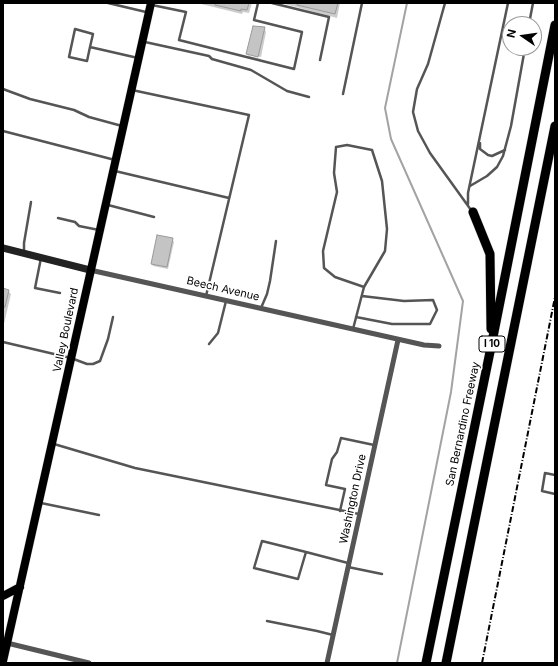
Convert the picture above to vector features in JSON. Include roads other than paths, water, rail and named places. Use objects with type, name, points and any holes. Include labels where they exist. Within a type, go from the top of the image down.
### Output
[{"type":"highway","name":"San Bernardino Freeway","points":[[426,663],[555,25]]},
{"type":"highway","name":"I 10","points":[[446,663],[555,126]]},
{"type":"highway","points":[[470,209],[490,254],[491,347]]},
{"type":"main road","name":"Valley Boulevard","points":[[3,661],[5,642],[20,587],[150,7]]},
{"type":"main road","name":"Beech Avenue","points":[[3,248],[90,270]]},
{"type":"main road","points":[[3,596],[20,587]]},
{"type":"main road","points":[[3,635],[5,642]]},
{"type":"street","name":"Beech Avenue","points":[[90,270],[424,346],[439,346]]},
{"type":"street","name":"Washington Drive","points":[[327,663],[398,340]]},
{"type":"street","points":[[5,642],[89,663]]},
{"type":"lane","points":[[108,3],[186,12],[179,40],[294,69],[302,32],[254,20],[258,3]]},
{"type":"lane","points":[[272,3],[329,17],[320,60]]},
{"type":"lane","points":[[343,94],[362,3]]},
{"type":"lane","points":[[445,3],[428,64],[417,89],[413,112],[418,131],[427,148],[470,209]]},
{"type":"lane","points":[[470,209],[470,186],[508,3]]},
{"type":"lane","points":[[531,16],[533,3]]},
{"type":"lane","points":[[75,29],[93,34],[90,47],[87,61],[69,57],[75,29]]},
{"type":"lane","points":[[142,42],[209,56],[212,59],[251,70],[287,91],[309,97]]},
{"type":"lane","points":[[90,47],[138,58]]},
{"type":"lane","points":[[470,186],[487,176],[497,166],[503,156],[511,126],[524,56]]},
{"type":"lane","points":[[3,89],[30,99],[74,110],[89,117],[123,126]]},
{"type":"lane","points":[[131,90],[249,115],[206,296]]},
{"type":"lane","points":[[3,131],[115,160]]},
{"type":"lane","points":[[479,141],[480,149],[488,155],[492,156],[505,150]]},
{"type":"lane","points":[[353,329],[364,287],[385,251],[387,229],[382,181],[372,150],[346,145],[336,148],[334,173],[337,192],[323,252],[324,268],[335,277],[364,287]]},
{"type":"lane","points":[[113,171],[229,198]]},
{"type":"lane","points":[[24,253],[24,243],[31,202]]},
{"type":"lane","points":[[105,204],[154,217]]},
{"type":"lane","points":[[58,218],[75,222],[79,226],[99,230]]},
{"type":"lane","points":[[261,309],[270,281],[276,241]]},
{"type":"lane","points":[[41,258],[35,288],[60,293]]},
{"type":"lane","points":[[356,317],[392,324],[430,324],[437,310],[432,300],[404,300],[362,296]]},
{"type":"lane","points":[[209,344],[218,333],[226,300]]},
{"type":"lane","points":[[3,342],[71,358],[87,364],[94,364],[100,361],[108,339],[113,317]]},
{"type":"lane","points":[[340,511],[345,489],[326,485],[332,459],[337,452],[341,438],[374,445]]},
{"type":"lane","points":[[52,443],[135,468],[360,514]]},
{"type":"lane","points":[[555,475],[545,473],[542,491],[555,494]]},
{"type":"lane","points":[[38,503],[99,515]]},
{"type":"lane","points":[[306,552],[298,579],[254,568],[262,540],[306,552],[348,565],[382,574]]},
{"type":"lane","points":[[267,621],[317,631],[333,636]]},
{"type":"waterway","points":[[397,663],[451,392],[463,301],[391,139],[385,108],[407,3]]},
{"type":"railway","points":[[482,663],[555,297]]}]
